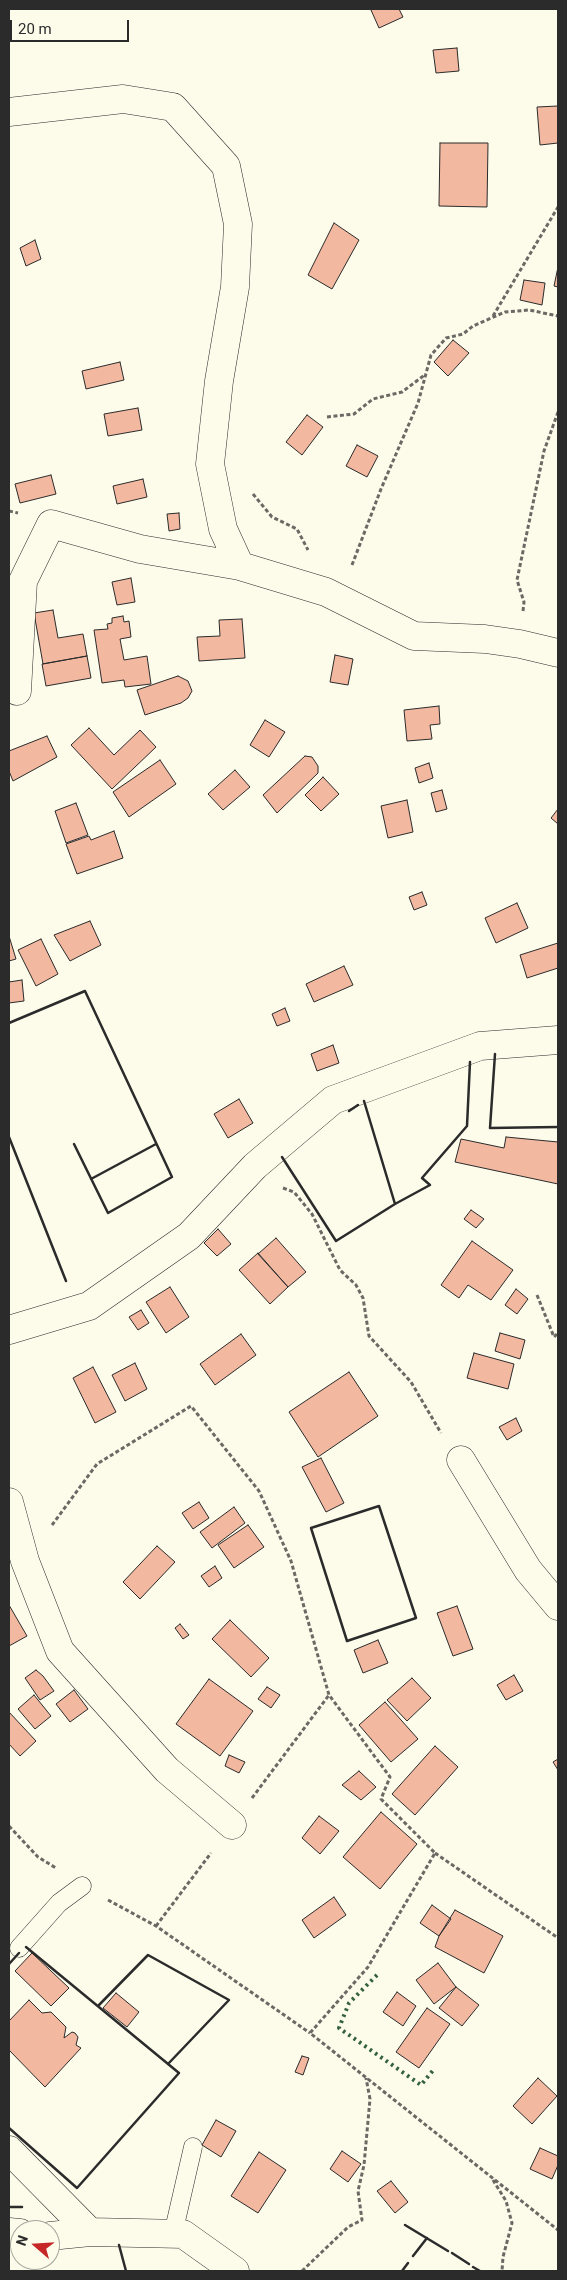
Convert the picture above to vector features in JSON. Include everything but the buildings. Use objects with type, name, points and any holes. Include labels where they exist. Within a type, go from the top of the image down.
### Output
[{"type":"street","points":[[9,112],[123,99],[173,107],[226,166],[238,224],[235,288],[219,381],[210,464],[223,529],[240,566]]},
{"type":"street","points":[[17,691],[22,581],[51,524],[140,549],[240,566],[326,592],[414,636],[485,639],[520,644],[558,653]]},
{"type":"street","points":[[9,1330],[90,1306],[189,1236],[255,1166],[334,1100],[480,1046],[558,1040]]},
{"type":"street","points":[[460,1460],[528,1570],[558,1606]]},
{"type":"street","points":[[9,1502],[25,1561],[60,1651],[167,1770],[232,1825]]},
{"type":"street","points":[[9,2150],[90,2232]]},
{"type":"street","points":[[60,2235],[90,2232],[183,2234],[235,2271]]},
{"type":"lane","points":[[19,1948],[59,1904],[82,1886]]},
{"type":"lane","points":[[173,2234],[193,2147]]},
{"type":"path","points":[[493,317],[558,207]]},
{"type":"path","points":[[340,599],[381,490],[418,403],[431,355],[446,338],[463,334],[473,326],[505,312],[529,310],[558,316]]},
{"type":"path","points":[[327,417],[354,414],[372,399],[402,392],[426,374]]},
{"type":"path","points":[[520,644],[524,602],[517,580],[544,451],[558,412]]},
{"type":"path","points":[[214,479],[247,487],[272,517],[297,529],[310,553]]},
{"type":"path","points":[[255,1166],[278,1186],[294,1192],[312,1214],[340,1270],[356,1285],[363,1298],[369,1336],[411,1382],[431,1418],[460,1460]]},
{"type":"path","points":[[537,1295],[554,1337],[558,1333]]},
{"type":"path","points":[[25,1561],[97,1464],[191,1406],[259,1491],[291,1561],[329,1695],[390,1777],[381,1798],[435,1853],[558,1938]]},
{"type":"path","points":[[9,1826],[38,1857],[82,1886],[156,1926],[310,2033],[558,2230]]},
{"type":"path","points":[[310,2033],[368,1967],[435,1853]]},
{"type":"path","points":[[302,2271],[348,2227],[362,2220],[358,2190],[364,2165],[370,2099],[366,2078]]},
{"type":"path","points":[[491,2177],[506,2201],[512,2223],[503,2257],[502,2271]]},
{"type":"hedge","points":[[377,1975],[349,2003],[339,2028],[421,2085],[435,2068]]},
{"type":"wall","points":[[9,1023],[85,991],[172,1177],[108,1213],[74,1144]]},
{"type":"wall","points":[[495,1054],[490,1128],[558,1127]]},
{"type":"wall","points":[[395,1204],[430,1185],[422,1178],[467,1126],[470,1062]]},
{"type":"wall","points":[[282,1157],[336,1241],[395,1204],[364,1101]]},
{"type":"wall","points":[[349,1111],[358,1105]]},
{"type":"wall","points":[[9,1137],[66,1281]]},
{"type":"wall","points":[[91,1179],[156,1144]]},
{"type":"wall","points":[[379,1506],[416,1618],[347,1641],[311,1528],[379,1506]]},
{"type":"wall","points":[[9,2128],[77,2188],[179,2073],[26,1947]]},
{"type":"wall","points":[[9,1964],[19,1953]]},
{"type":"wall","points":[[98,2006],[148,1955],[229,2000],[168,2064]]},
{"type":"wall","points":[[9,2207],[22,2207]]},
{"type":"wall","points":[[405,2225],[448,2251]]},
{"type":"wall","points":[[413,2256],[427,2238]]},
{"type":"wall","points":[[119,2245],[126,2271]]},
{"type":"wall","points":[[452,2253],[469,2264]]},
{"type":"wall","points":[[402,2271],[408,2263]]},
{"type":"wall","points":[[473,2267],[480,2271]]}]
